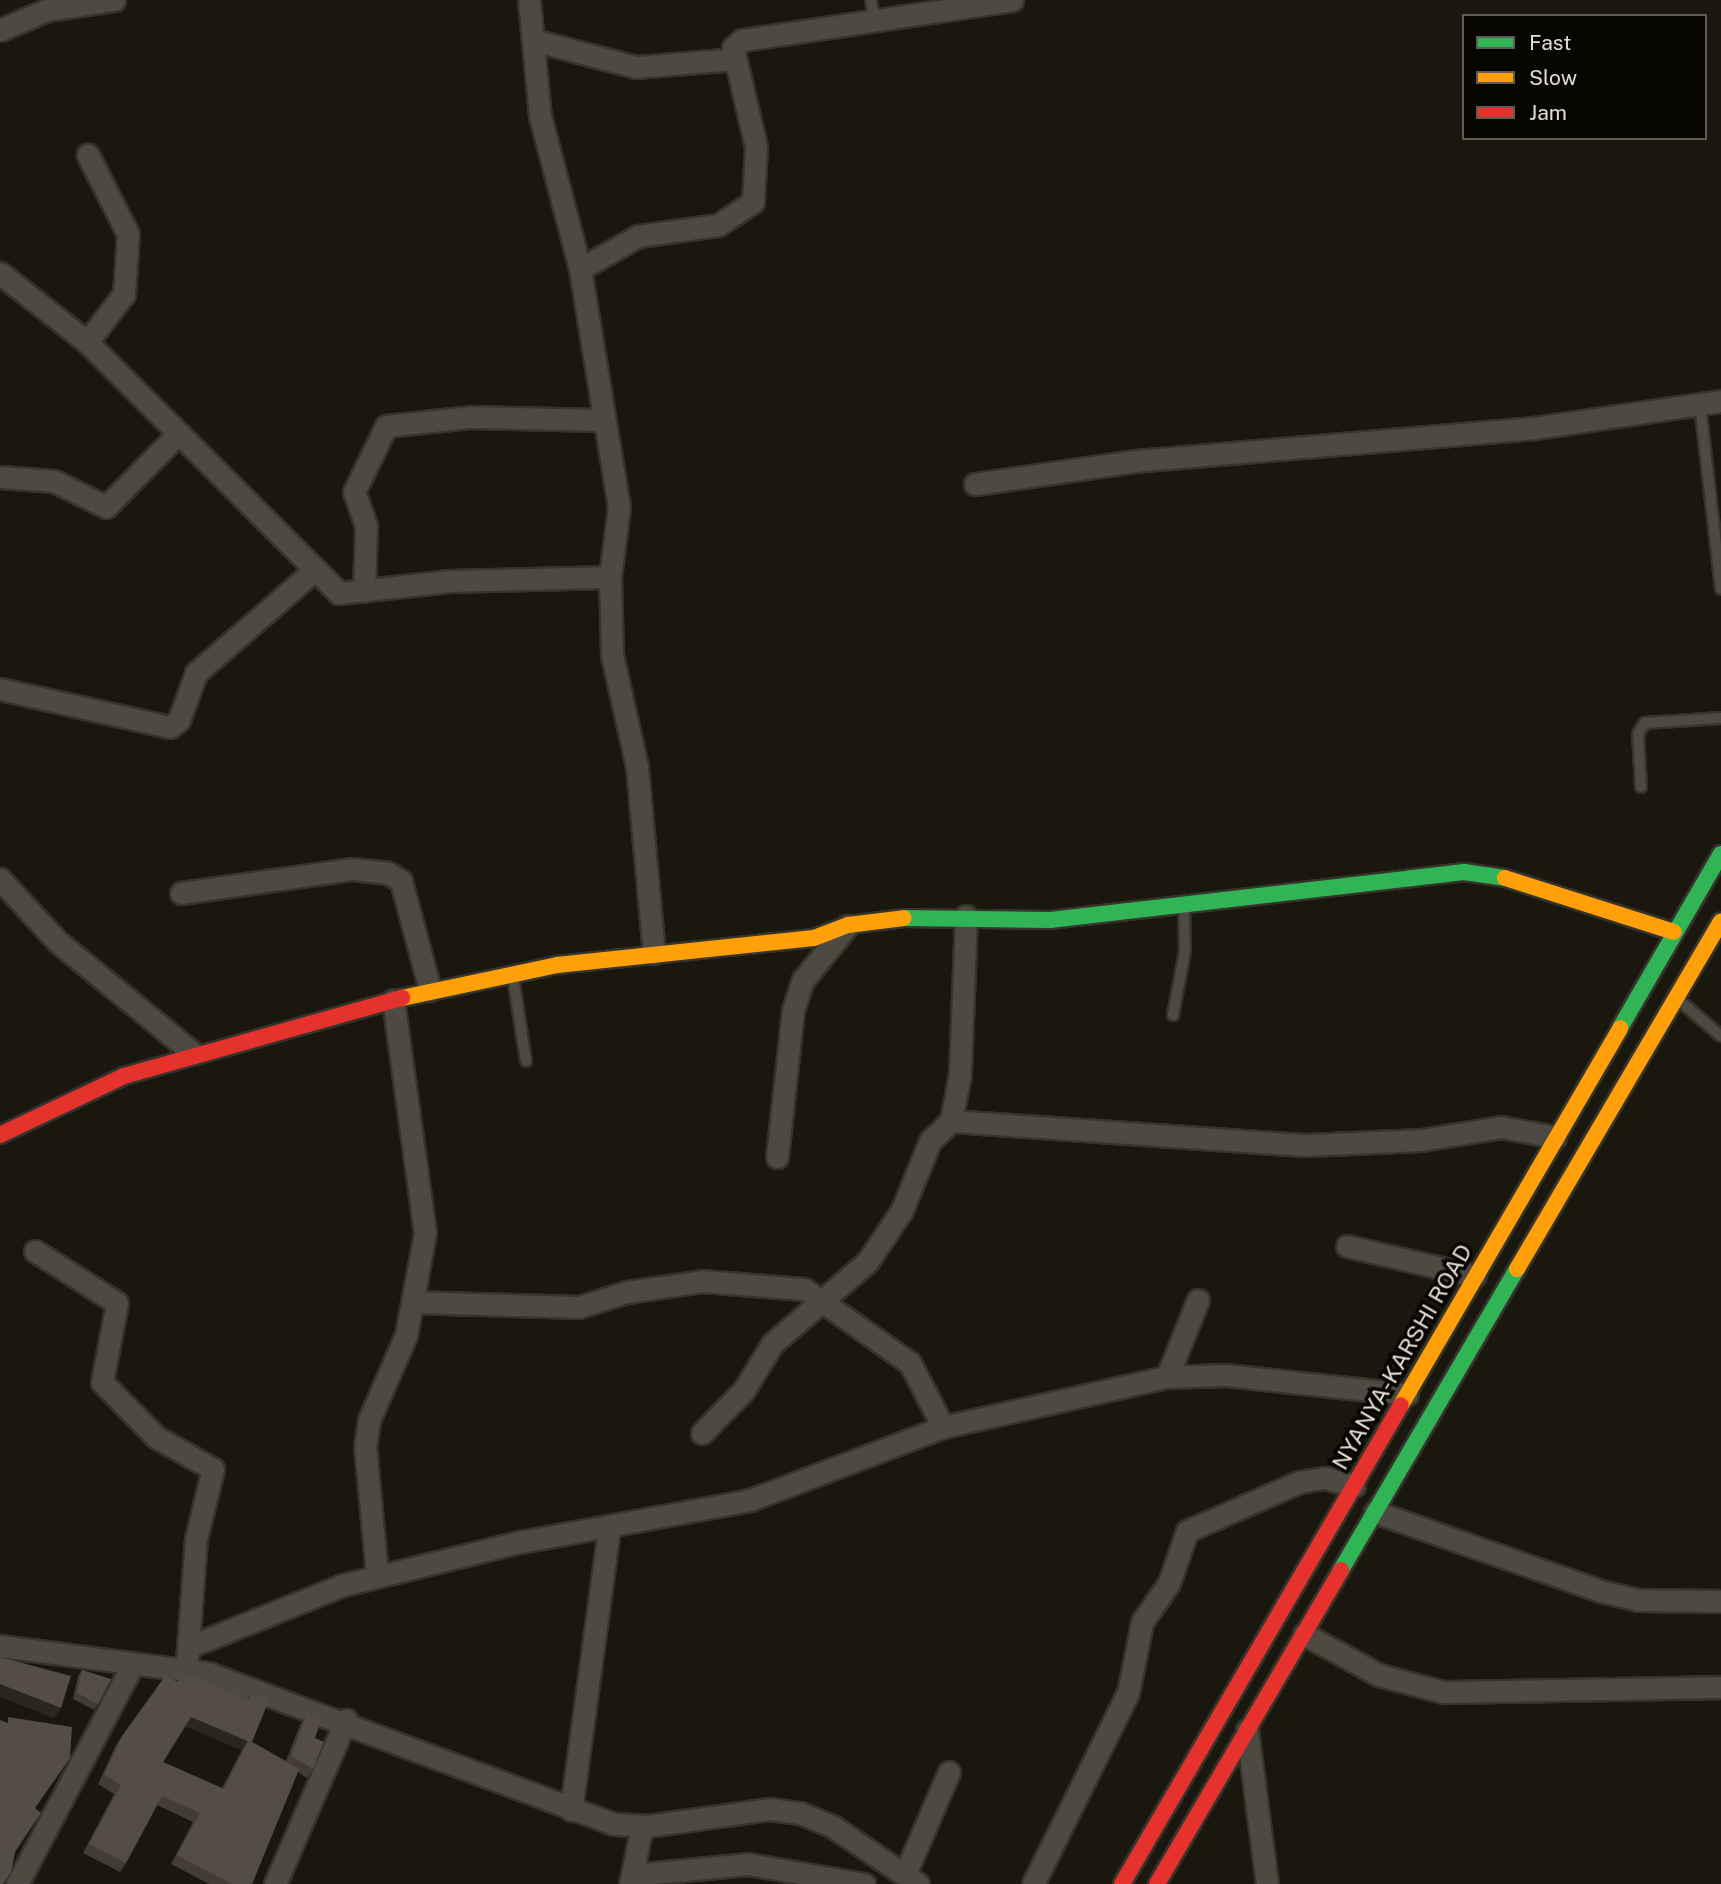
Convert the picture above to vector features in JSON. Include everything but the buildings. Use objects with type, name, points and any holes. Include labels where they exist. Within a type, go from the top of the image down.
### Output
[{"type":"main road","name":"NYANYA-KARSHI ROAD","points":[[1122,1884],[1721,854]]},
{"type":"main road","points":[[0,1135],[124,1076],[193,1053],[430,990],[512,974],[654,953],[814,938],[848,925],[966,916],[1050,920],[1464,872],[1522,880],[1674,932]]},
{"type":"main road","points":[[1157,1884],[1721,921]]},
{"type":"street","points":[[0,30],[65,4],[114,0]]},
{"type":"street","points":[[529,0],[557,202],[580,270],[601,420],[620,506],[610,577],[612,655],[637,767],[654,953]]},
{"type":"street","points":[[580,270],[638,236],[665,228],[718,225],[753,202],[757,147],[733,48],[742,40],[873,10],[1012,0]]},
{"type":"street","points":[[533,40],[636,67],[735,59]]},
{"type":"street","points":[[87,342],[124,294],[128,262],[125,222],[88,155]]},
{"type":"street","points":[[0,273],[87,342],[312,572],[339,593],[449,581],[610,577]]},
{"type":"street","points":[[975,484],[1134,461],[1534,428],[1721,401]]},
{"type":"street","points":[[364,591],[366,526],[354,492],[386,426],[470,417],[601,420]]},
{"type":"street","points":[[0,477],[54,481],[106,507],[178,434]]},
{"type":"street","points":[[0,689],[170,727],[179,720],[196,673],[312,572]]},
{"type":"street","points":[[181,893],[352,869],[388,873],[401,881],[430,990]]},
{"type":"street","points":[[0,879],[57,941],[193,1053]]},
{"type":"street","points":[[702,1433],[744,1390],[772,1344],[867,1261],[902,1210],[930,1141],[951,1121],[960,1074],[966,916]]},
{"type":"street","points":[[777,1157],[793,1010],[803,980],[848,925]]},
{"type":"street","points":[[377,1575],[365,1446],[412,1302],[424,1207],[393,1000]]},
{"type":"street","points":[[951,1121],[1307,1145],[1421,1140],[1502,1127],[1555,1137]]},
{"type":"street","points":[[1347,1246],[1475,1276]]},
{"type":"street","points":[[35,1251],[117,1303],[102,1381],[156,1437],[213,1469],[196,1538],[186,1669]]},
{"type":"street","points":[[412,1302],[579,1307],[627,1292],[702,1281],[804,1289],[824,1298],[916,1369],[943,1427]]},
{"type":"street","points":[[1167,1377],[1198,1300]]},
{"type":"street","points":[[188,1647],[310,1595],[377,1575],[750,1500],[943,1427],[1167,1377],[1225,1375],[1407,1394]]},
{"type":"street","points":[[1033,1884],[1128,1693],[1142,1622],[1169,1583],[1186,1531],[1299,1482],[1325,1478],[1354,1486]]},
{"type":"street","points":[[1375,1513],[1600,1591],[1638,1600],[1721,1601]]},
{"type":"street","points":[[571,1811],[609,1528]]},
{"type":"street","points":[[1304,1634],[1379,1675],[1443,1692],[1721,1687]]},
{"type":"street","points":[[0,1646],[186,1669],[346,1720],[571,1811],[642,1826],[770,1809],[800,1813],[911,1879],[949,1772]]},
{"type":"street","points":[[17,1884],[133,1664]]},
{"type":"street","points":[[275,1884],[346,1720]]},
{"type":"street","points":[[1247,1727],[1267,1884]]},
{"type":"street","points":[[642,1826],[631,1880],[748,1864],[838,1882],[864,1884]]},
{"type":"lane","points":[[1700,405],[1721,589]]},
{"type":"lane","points":[[1641,787],[1637,734],[1645,723],[1721,719]]},
{"type":"lane","points":[[1173,1015],[1185,951],[1184,903]]},
{"type":"lane","points":[[512,974],[526,1061]]},
{"type":"lane","points":[[1678,992],[1685,1010],[1721,1037]]},
{"type":"traffic: fast","points":[[1620,1028],[1721,854]]},
{"type":"traffic: fast","points":[[904,918],[1050,920],[1464,872],[1505,878]]},
{"type":"traffic: fast","points":[[1341,1570],[1517,1269]]},
{"type":"traffic: slow","points":[[1505,878],[1674,932]]},
{"type":"traffic: slow","points":[[402,998],[557,965],[814,938],[848,925],[904,918]]},
{"type":"traffic: slow","points":[[1517,1269],[1721,921]]},
{"type":"traffic: slow","points":[[1401,1405],[1620,1028]]},
{"type":"traffic: jam","points":[[0,1135],[124,1076],[402,998]]},
{"type":"traffic: jam","points":[[1122,1884],[1401,1405]]},
{"type":"traffic: jam","points":[[1157,1884],[1341,1570]]}]
